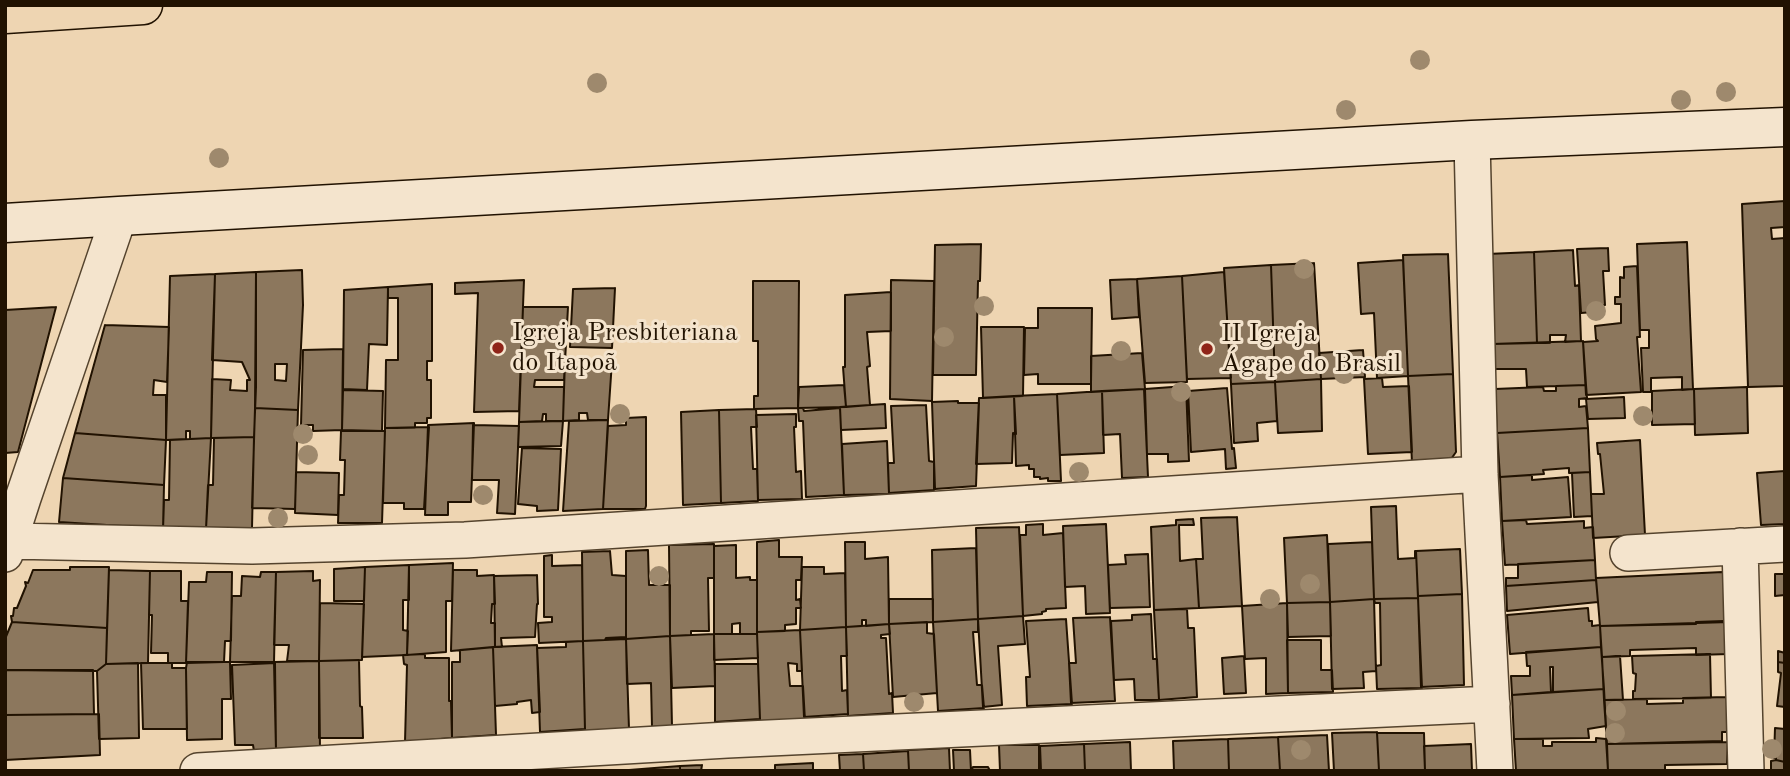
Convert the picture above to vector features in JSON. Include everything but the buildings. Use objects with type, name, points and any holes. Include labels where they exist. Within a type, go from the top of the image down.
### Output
[{"type":"main road","points":[[5,14],[143,5]]},
{"type":"street","points":[[5,223],[1472,139],[1785,127]]},
{"type":"street","points":[[1472,139],[1480,474],[1495,771]]},
{"type":"street","points":[[119,216],[14,498],[7,548],[465,540],[1480,474]]},
{"type":"street","points":[[1628,553],[1785,544]]},
{"type":"street","points":[[1740,546],[1746,771]]},
{"type":"street","points":[[198,771],[727,740],[1492,704]]},
{"type":"place","name":"Igreja Presbiteriana do Itapoã","points":[[498,348]]},
{"type":"place","name":"II Igreja Ágape do Brasil","points":[[1207,349]]}]
